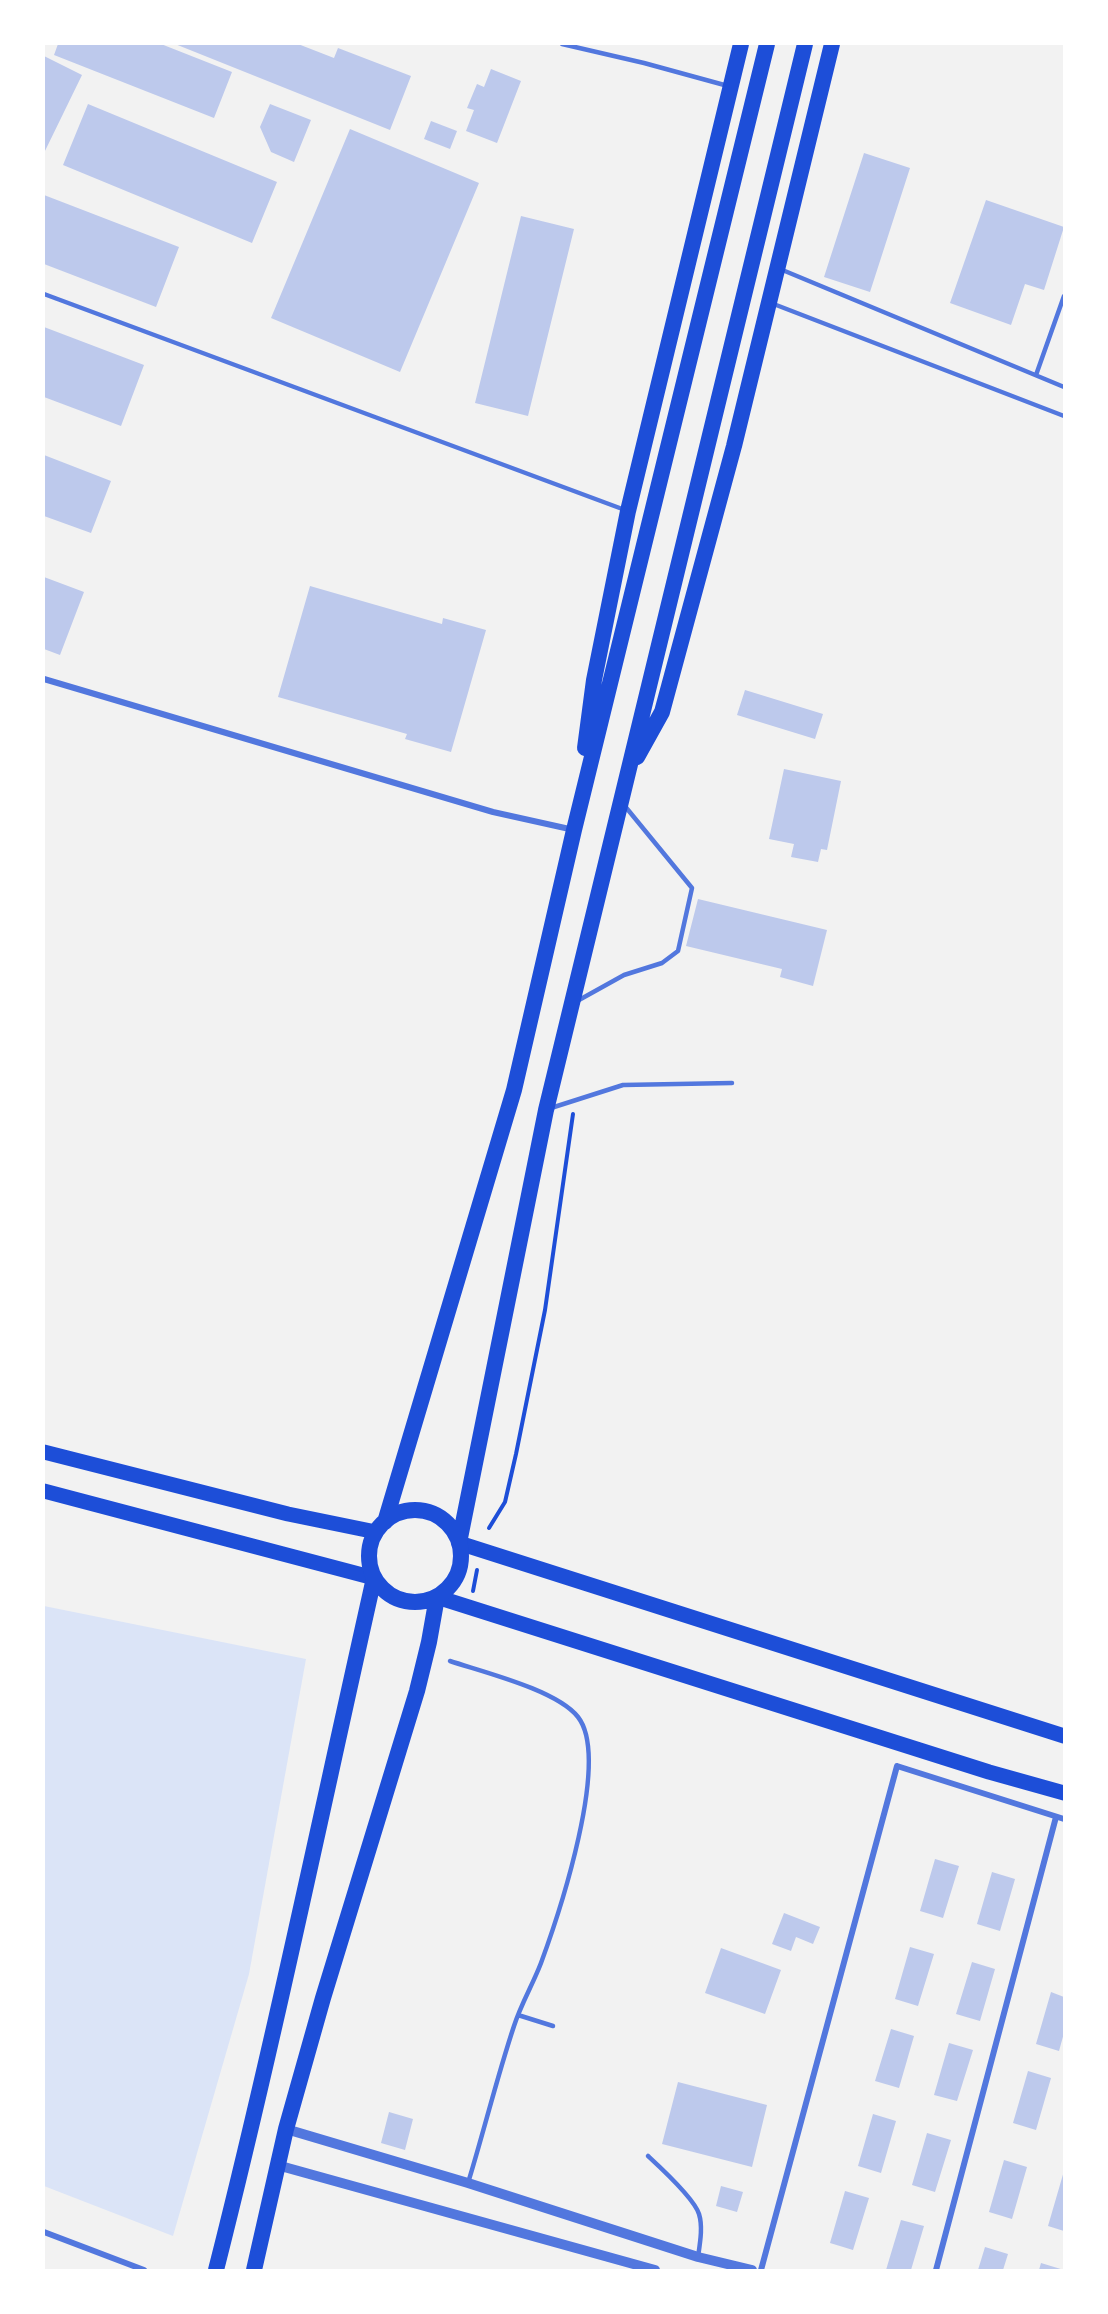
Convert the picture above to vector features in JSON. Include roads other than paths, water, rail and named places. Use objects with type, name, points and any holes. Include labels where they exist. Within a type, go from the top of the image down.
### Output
[{"type":"highway","points":[[574,830],[594,680],[628,511],[741,44]]},
{"type":"highway","points":[[767,44],[574,830],[514,1090],[381,1527],[369,1555],[374,1578],[383,1589],[395,1598],[409,1602],[423,1602],[437,1597],[449,1587],[457,1574],[461,1558],[459,1543],[546,1110],[805,44]]},
{"type":"highway","points":[[625,779],[662,712],[734,446],[832,44]]},
{"type":"highway","points":[[381,1527],[396,1514],[421,1511],[434,1514],[445,1521],[459,1543]]},
{"type":"highway","points":[[216,2271],[278,2012],[374,1578]]},
{"type":"highway","points":[[254,2271],[286,2129],[323,1998],[417,1691],[437,1597]]},
{"type":"main road","points":[[44,1452],[288,1514],[381,1527]]},
{"type":"main road","points":[[44,1491],[374,1578]]},
{"type":"main road","points":[[459,1543],[1065,1736]]},
{"type":"main road","points":[[437,1597],[966,1764],[1065,1793]]},
{"type":"street","points":[[44,679],[493,812],[574,830]]},
{"type":"street","points":[[761,2271],[897,1766],[1065,1819]]},
{"type":"street","points":[[936,2271],[1056,1817]]},
{"type":"street","points":[[286,2129],[468,2183],[698,2257],[752,2271]]},
{"type":"street","points":[[277,2165],[655,2271]]},
{"type":"street","points":[[44,2232],[144,2271]]},
{"type":"lane","points":[[561,44],[644,63],[730,87]]},
{"type":"lane","points":[[778,267],[1065,387]]},
{"type":"lane","points":[[44,294],[628,511]]},
{"type":"lane","points":[[1036,375],[1065,296]]},
{"type":"lane","points":[[769,302],[1065,416]]},
{"type":"lane","points":[[571,1004],[624,975],[662,963],[678,951],[692,888],[620,800]]},
{"type":"lane","points":[[546,1110],[623,1085],[732,1083]]},
{"type":"lane","points":[[450,1661],[522,1685],[567,1705],[587,1731],[588,1780],[578,1840],[561,1906],[540,1965],[518,2014],[468,2183]]},
{"type":"lane","points":[[518,2014],[553,2026]]},
{"type":"lane","points":[[648,2156],[675,2181],[699,2212],[701,2234],[698,2257]]}]
